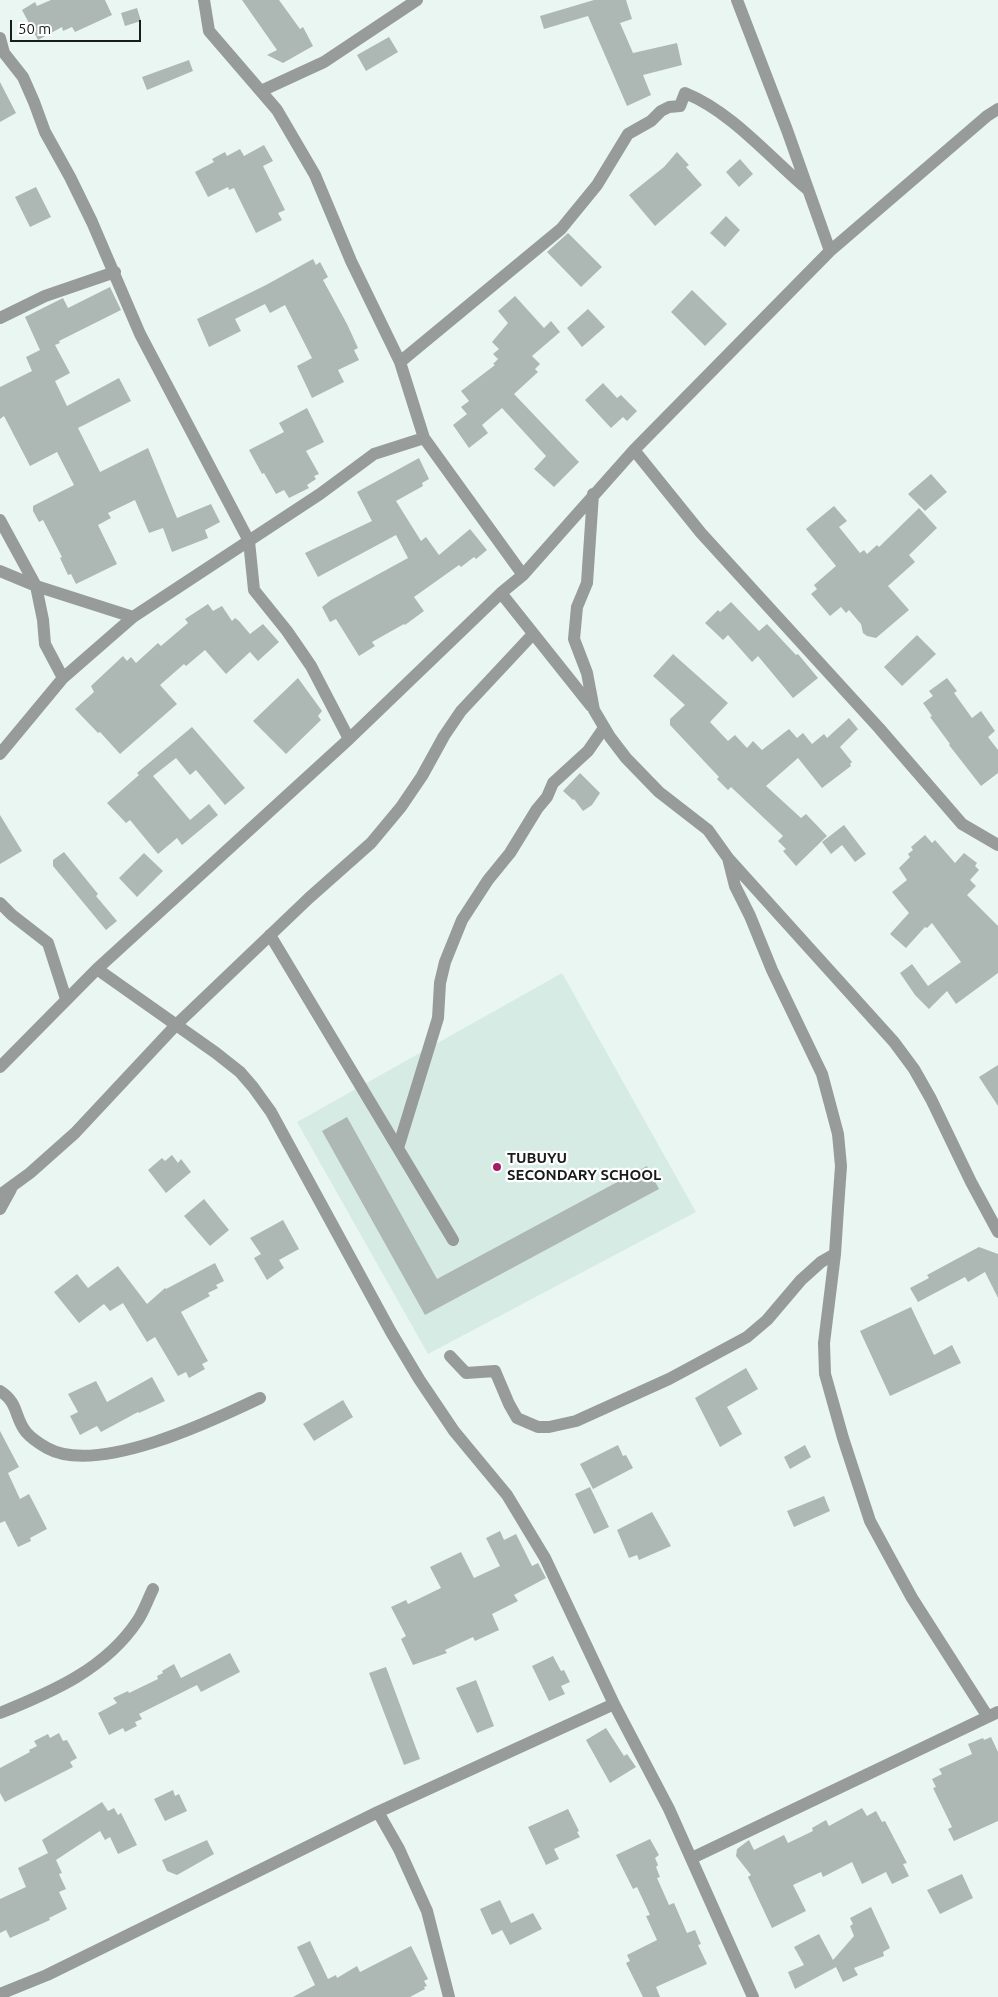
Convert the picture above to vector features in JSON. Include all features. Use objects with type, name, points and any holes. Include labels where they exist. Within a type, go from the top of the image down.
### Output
[{"type":"street","points":[[204,0],[209,31],[277,110],[315,175],[351,261],[400,362],[424,438],[523,575]]},
{"type":"street","points":[[261,91],[324,62],[416,0]]},
{"type":"street","points":[[737,0],[787,130],[830,251]]},
{"type":"street","points":[[0,38],[4,53],[23,77],[45,132],[70,177],[115,272],[140,334],[249,541],[254,590],[312,666],[348,739]]},
{"type":"street","points":[[400,362],[561,229],[597,185],[628,134],[651,121],[660,112],[669,107],[680,106],[685,93],[708,105],[741,129],[807,190]]},
{"type":"street","points":[[0,1067],[97,969],[348,739],[501,593],[523,575],[634,450],[830,251],[987,116],[998,109]]},
{"type":"street","points":[[0,318],[45,296],[115,272]]},
{"type":"street","points":[[0,754],[63,678],[133,617],[249,541],[374,454],[424,438]]},
{"type":"street","points":[[634,450],[701,532],[879,728],[962,824],[998,845]]},
{"type":"street","points":[[593,494],[587,583],[577,607],[574,639],[587,673],[594,710]]},
{"type":"street","points":[[0,520],[36,586],[43,620],[45,644],[63,678]]},
{"type":"street","points":[[0,571],[36,586],[133,617]]},
{"type":"street","points":[[501,593],[594,710],[604,728],[626,758],[659,792],[708,830],[728,858],[860,1002],[914,1069],[931,1098],[971,1182],[998,1232]]},
{"type":"street","points":[[0,1195],[30,1173],[75,1132],[176,1025],[370,843],[401,807],[422,776],[444,736],[462,711],[533,634]]},
{"type":"street","points":[[398,1148],[438,1018],[440,983],[445,962],[462,920],[488,880],[510,853],[537,809],[547,797],[553,783],[588,751],[604,728]]},
{"type":"street","points":[[692,1858],[993,1714],[912,1598],[888,1556],[870,1521],[843,1438],[825,1374],[824,1343],[835,1254],[841,1166],[838,1134],[822,1074],[772,970],[750,916],[734,886],[728,858]]},
{"type":"street","points":[[0,903],[12,915],[48,942],[66,999]]},
{"type":"street","points":[[270,935],[453,1240]]},
{"type":"street","points":[[97,969],[240,1072],[271,1112],[352,1263],[419,1379],[454,1431],[503,1489],[545,1558],[614,1704],[669,1809],[753,1997]]},
{"type":"street","points":[[0,1209],[13,1186]]},
{"type":"street","points":[[450,1356],[466,1373],[495,1371],[517,1418],[538,1427],[549,1427],[576,1421],[669,1379],[746,1337],[767,1320],[801,1280],[821,1262],[835,1254]]},
{"type":"street","points":[[0,1391],[9,1397],[26,1432],[37,1441],[61,1454],[84,1457],[129,1448],[189,1431],[260,1398]]},
{"type":"street","points":[[0,1713],[77,1677],[101,1662],[128,1634],[139,1619],[153,1589]]},
{"type":"street","points":[[0,1994],[47,1975],[378,1812],[614,1704]]},
{"type":"street","points":[[378,1812],[399,1848],[427,1911],[449,1997]]},
{"type":"shaded area","name":"TUBUYU SECONDARY SCHOOL","points":[[562,973],[696,1212],[428,1354],[297,1122]]},
{"type":"building","points":[[51,0],[105,0],[112,15],[75,32],[72,27],[63,31],[62,27],[38,40],[22,10],[35,2],[37,6]]},
{"type":"building","points":[[242,0],[279,0],[300,29],[303,27],[313,46],[283,63],[267,55],[277,50]]},
{"type":"building","points":[[594,0],[626,0],[632,19],[620,23],[633,53],[677,43],[682,65],[643,75],[651,95],[627,106],[588,16],[544,29],[540,16]]},
{"type":"building","points":[[137,8],[141,21],[125,26],[121,13]]},
{"type":"building","points":[[389,37],[398,52],[366,71],[357,55]]},
{"type":"building","points":[[189,60],[193,71],[147,90],[142,77]]},
{"type":"building","points":[[0,82],[16,113],[0,122]]},
{"type":"building","points":[[264,145],[273,161],[263,166],[285,210],[278,213],[282,220],[256,233],[234,188],[229,190],[228,187],[208,197],[195,172],[214,162],[212,159],[225,152],[227,156],[240,149],[244,156]]},
{"type":"building","points":[[677,152],[689,165],[686,167],[702,185],[655,226],[629,195],[664,167]]},
{"type":"building","points":[[740,159],[753,174],[739,187],[726,172]]},
{"type":"building","points":[[36,187],[51,217],[30,227],[15,197]]},
{"type":"building","points":[[726,216],[740,230],[725,247],[710,233]]},
{"type":"building","points":[[568,233],[602,267],[581,287],[547,252]]},
{"type":"building","points":[[313,259],[316,265],[320,262],[328,277],[323,280],[358,348],[354,350],[359,360],[338,370],[344,382],[312,398],[297,366],[312,358],[285,305],[270,313],[265,304],[235,319],[241,331],[209,347],[197,319],[266,285]]},
{"type":"building","points":[[110,287],[121,310],[59,341],[60,343],[55,345],[70,373],[55,381],[67,406],[119,378],[131,401],[78,428],[100,472],[148,448],[177,518],[211,504],[220,522],[205,530],[208,538],[172,552],[163,528],[149,533],[135,500],[108,513],[111,518],[98,525],[117,564],[76,584],[71,574],[68,575],[60,558],[62,557],[43,520],[39,522],[33,511],[33,506],[74,485],[57,452],[30,466],[4,416],[0,419],[0,387],[32,371],[26,357],[40,350],[25,317],[63,298],[68,308]]},
{"type":"building","points":[[692,290],[727,324],[705,346],[671,312]]},
{"type":"building","points":[[515,296],[544,328],[551,321],[560,332],[532,356],[540,364],[535,369],[538,372],[514,394],[579,462],[554,487],[534,469],[546,456],[502,408],[482,425],[488,433],[469,448],[453,425],[467,414],[461,407],[469,401],[461,391],[495,365],[493,364],[498,359],[493,354],[499,349],[492,342],[508,323],[498,311]]},
{"type":"building","points":[[588,309],[605,327],[582,347],[567,328]]},
{"type":"building","points":[[603,383],[617,398],[621,395],[637,411],[627,421],[623,417],[611,428],[585,400]]},
{"type":"building","points":[[307,408],[324,442],[306,451],[319,474],[314,476],[316,479],[307,485],[309,488],[289,498],[284,490],[276,494],[249,450],[284,432],[279,423]]},
{"type":"building","points":[[419,458],[429,479],[422,483],[423,486],[396,501],[421,541],[426,537],[439,555],[470,529],[487,550],[476,559],[474,557],[461,567],[459,565],[414,597],[424,611],[405,625],[372,642],[375,646],[359,656],[336,619],[330,622],[322,607],[331,600],[408,558],[396,535],[318,577],[305,553],[372,521],[357,492]]},
{"type":"building","points":[[931,474],[947,492],[925,511],[908,494]]},
{"type":"building","points":[[834,506],[847,521],[839,527],[860,553],[864,550],[867,554],[877,545],[879,547],[919,508],[937,528],[909,555],[915,562],[888,586],[909,610],[876,638],[863,633],[861,624],[849,610],[846,613],[841,607],[830,616],[811,594],[817,589],[814,585],[836,566],[806,529]]},
{"type":"building","points":[[731,602],[759,631],[767,624],[796,655],[798,654],[818,678],[793,698],[758,656],[752,662],[728,635],[723,640],[705,623],[718,610],[720,612]]},
{"type":"building","points":[[208,604],[213,611],[222,606],[232,621],[235,618],[250,634],[263,624],[279,642],[258,661],[250,652],[226,674],[205,650],[186,666],[184,664],[160,685],[177,704],[120,754],[75,709],[94,692],[91,686],[123,656],[127,661],[131,657],[136,663],[158,643],[161,646],[188,623],[185,619]]},
{"type":"building","points":[[917,635],[936,654],[902,686],[884,667]]},
{"type":"building","points":[[673,654],[728,703],[710,722],[728,741],[735,735],[747,748],[753,741],[762,750],[789,729],[797,738],[803,733],[812,744],[824,734],[827,738],[849,718],[858,729],[840,747],[852,762],[851,766],[822,788],[798,758],[766,786],[801,818],[806,814],[827,836],[796,866],[783,851],[786,849],[778,841],[783,836],[731,787],[728,790],[717,779],[719,777],[670,725],[670,719],[685,705],[653,676]]},
{"type":"building","points":[[298,678],[322,711],[318,716],[321,720],[286,754],[253,721]]},
{"type":"building","points":[[947,678],[957,691],[954,693],[972,718],[981,711],[995,731],[988,737],[998,750],[998,773],[981,786],[949,745],[923,703],[933,696],[929,691]]},
{"type":"building","points":[[192,727],[245,788],[225,805],[196,770],[190,775],[176,758],[153,776],[190,820],[209,804],[218,815],[182,845],[177,838],[158,854],[130,820],[126,823],[107,803],[139,775],[137,773]]},
{"type":"building","points":[[580,773],[600,793],[592,805],[583,811],[574,799],[563,791]]},
{"type":"building","points":[[0,815],[22,851],[0,864]]},
{"type":"building","points":[[844,825],[866,854],[855,862],[842,845],[831,854],[822,842]]},
{"type":"building","points":[[925,835],[932,843],[935,840],[955,863],[964,853],[977,863],[975,866],[979,870],[970,880],[976,886],[967,895],[998,926],[998,973],[956,1004],[947,991],[929,1009],[915,995],[900,973],[912,964],[928,986],[961,962],[932,923],[927,928],[925,927],[906,948],[890,934],[909,913],[892,892],[907,880],[899,868],[910,857],[908,854],[913,850],[911,847]]},
{"type":"building","points":[[64,852],[117,921],[106,930],[53,866],[53,860]]},
{"type":"building","points":[[144,853],[163,871],[137,897],[119,878]]},
{"type":"building","points":[[998,1065],[998,1106],[979,1077]]},
{"type":"building","points":[[347,1117],[437,1279],[647,1166],[659,1189],[425,1315],[322,1131]]},
{"type":"building","points":[[172,1155],[178,1163],[181,1159],[191,1172],[166,1193],[148,1170],[162,1158],[165,1161]]},
{"type":"building","points":[[204,1199],[229,1230],[210,1246],[184,1216]]},
{"type":"building","points":[[283,1220],[299,1249],[279,1260],[284,1268],[267,1280],[254,1258],[261,1254],[250,1238]]},
{"type":"building","points":[[979,1247],[998,1254],[998,1298],[985,1272],[968,1282],[965,1277],[918,1302],[910,1288],[929,1278],[927,1275]]},
{"type":"building","points":[[215,1263],[224,1281],[216,1285],[218,1288],[208,1293],[210,1296],[181,1312],[208,1361],[202,1364],[205,1369],[189,1378],[186,1372],[178,1376],[155,1337],[147,1342],[123,1303],[110,1311],[104,1304],[79,1323],[54,1292],[77,1274],[88,1288],[118,1266],[147,1304],[165,1288]]},
{"type":"building","points":[[911,1307],[934,1355],[952,1345],[961,1363],[890,1396],[860,1331]]},
{"type":"building","points":[[746,1368],[758,1389],[727,1407],[742,1434],[720,1447],[695,1398]]},
{"type":"building","points":[[152,1377],[165,1401],[138,1412],[101,1432],[97,1426],[80,1435],[70,1416],[78,1412],[68,1394],[96,1381],[107,1402]]},
{"type":"building","points":[[343,1400],[353,1417],[314,1441],[303,1424]]},
{"type":"building","points":[[0,1431],[19,1467],[8,1473],[20,1499],[29,1494],[47,1529],[30,1538],[31,1541],[18,1547],[5,1521],[0,1523]]},
{"type":"building","points":[[618,1445],[623,1456],[626,1455],[633,1468],[593,1489],[580,1464]]},
{"type":"building","points":[[805,1445],[811,1457],[790,1469],[784,1457]]},
{"type":"building","points":[[590,1487],[609,1527],[594,1534],[575,1494]]},
{"type":"building","points":[[824,1496],[830,1511],[794,1527],[787,1511]]},
{"type":"building","points":[[652,1512],[671,1546],[639,1560],[637,1555],[629,1558],[617,1530]]},
{"type":"building","points":[[500,1531],[504,1540],[516,1534],[532,1566],[538,1563],[546,1578],[514,1595],[518,1601],[492,1614],[499,1630],[475,1641],[473,1637],[445,1650],[447,1653],[413,1665],[401,1639],[406,1636],[391,1607],[406,1600],[408,1604],[441,1588],[430,1567],[461,1552],[474,1578],[500,1566],[486,1538]]},
{"type":"building","points":[[230,1653],[240,1672],[201,1692],[197,1685],[139,1714],[142,1719],[135,1722],[137,1726],[125,1732],[123,1728],[109,1735],[98,1713],[117,1703],[113,1698],[128,1691],[129,1693],[158,1679],[157,1676],[163,1673],[162,1671],[174,1664],[181,1678]]},
{"type":"building","points":[[553,1656],[561,1671],[564,1670],[570,1682],[561,1686],[565,1694],[549,1701],[532,1666]]},
{"type":"building","points":[[386,1667],[420,1759],[404,1765],[369,1673]]},
{"type":"building","points":[[476,1680],[494,1726],[477,1733],[456,1688]]},
{"type":"building","points":[[606,1728],[624,1756],[627,1754],[636,1767],[610,1783],[586,1740]]},
{"type":"building","points":[[59,1733],[63,1741],[67,1740],[77,1758],[70,1762],[73,1767],[5,1802],[0,1793],[0,1768],[30,1752],[29,1750],[37,1746],[34,1741],[48,1734],[50,1738]]},
{"type":"building","points":[[991,1737],[998,1752],[998,1821],[954,1841],[948,1829],[952,1827],[933,1788],[936,1787],[932,1779],[942,1774],[939,1769],[972,1754],[968,1744]]},
{"type":"building","points":[[173,1790],[175,1796],[179,1794],[187,1811],[165,1821],[154,1799]]},
{"type":"building","points":[[102,1802],[108,1811],[114,1808],[118,1815],[121,1813],[137,1845],[118,1854],[110,1837],[105,1840],[100,1831],[56,1860],[62,1873],[59,1874],[66,1889],[59,1892],[67,1909],[49,1918],[50,1920],[10,1938],[6,1930],[0,1933],[0,1899],[26,1887],[18,1868],[48,1853],[42,1840]]},
{"type":"building","points":[[862,1808],[867,1816],[876,1811],[882,1822],[885,1821],[907,1863],[903,1864],[909,1876],[892,1884],[886,1872],[862,1884],[852,1862],[823,1877],[821,1872],[793,1885],[806,1911],[772,1928],[748,1877],[751,1875],[736,1856],[737,1849],[749,1840],[754,1850],[784,1835],[788,1843],[813,1831],[812,1828],[826,1820],[829,1826]]},
{"type":"building","points":[[568,1809],[580,1837],[554,1849],[559,1859],[546,1865],[528,1827]]},
{"type":"building","points":[[650,1839],[659,1855],[655,1858],[660,1877],[657,1878],[669,1905],[674,1903],[687,1933],[695,1930],[701,1944],[698,1945],[707,1964],[656,1987],[660,1997],[643,1997],[626,1963],[630,1961],[627,1955],[657,1940],[646,1916],[650,1915],[637,1887],[633,1889],[616,1855]]},
{"type":"building","points":[[207,1840],[214,1854],[177,1875],[167,1871],[162,1860]]},
{"type":"building","points":[[962,1874],[973,1898],[940,1914],[927,1890]]},
{"type":"building","points":[[500,1900],[511,1923],[533,1913],[542,1929],[510,1945],[502,1930],[492,1935],[480,1909]]},
{"type":"building","points":[[871,1907],[890,1948],[883,1952],[884,1956],[854,1968],[858,1975],[843,1982],[836,1967],[795,1989],[788,1972],[804,1965],[794,1947],[819,1934],[833,1960],[854,1936],[850,1926],[853,1924],[850,1918]]},
{"type":"building","points":[[310,1941],[328,1979],[336,1975],[337,1978],[357,1966],[360,1972],[411,1946],[428,1979],[424,1981],[427,1986],[410,1997],[293,1997],[315,1985],[297,1947]]},
{"type":"place","name":"TUBUYU SECONDARY SCHOOL","points":[[497,1167]]}]
